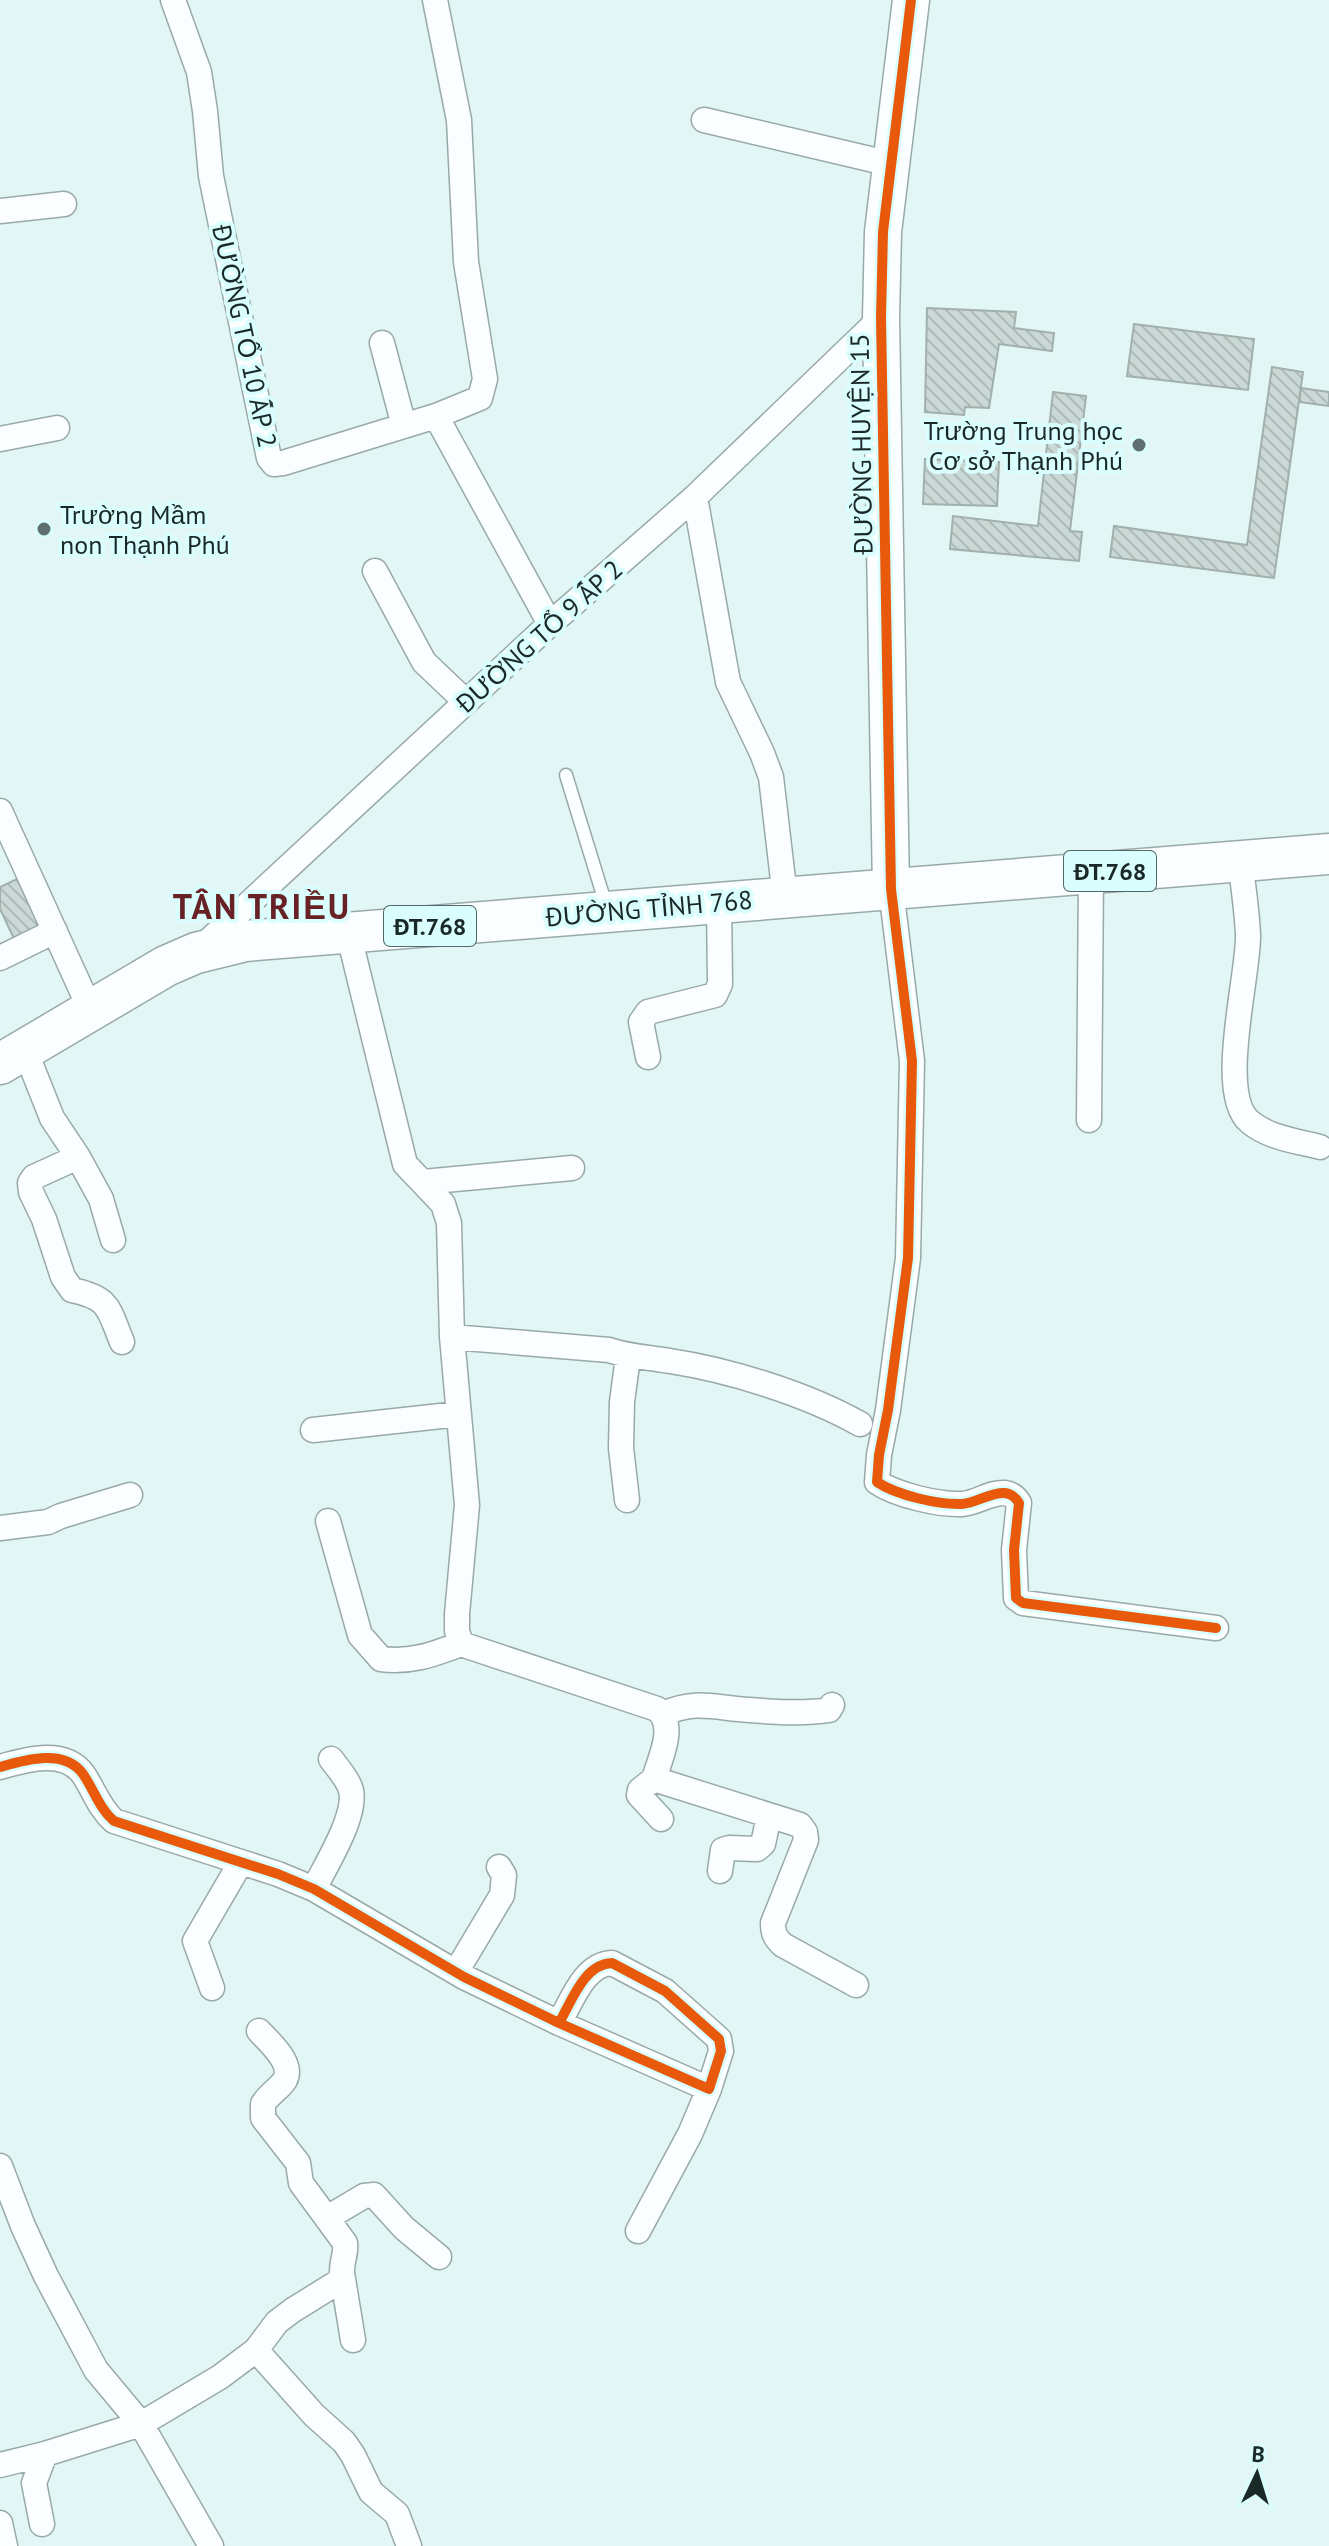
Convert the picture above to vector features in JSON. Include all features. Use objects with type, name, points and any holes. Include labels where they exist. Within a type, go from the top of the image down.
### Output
[{"type":"main road","name":"ĐƯỜNG TỈNH 768","points":[[13,1057],[166,966],[196,953],[245,941],[1329,854]]},
{"type":"street","name":"ĐƯỜNG TỔ 10 ẤP 2","points":[[173,0],[199,72],[211,176],[269,458],[274,464],[436,416],[480,398],[485,379],[466,262],[459,120],[435,0]]},
{"type":"street","name":"ĐƯỜNG HUYỆN 15","points":[[891,889],[881,318],[883,232],[911,0]]},
{"type":"street","points":[[704,120],[891,164]]},
{"type":"street","points":[[0,211],[64,204]]},
{"type":"street","name":"ĐƯỜNG TỔ 9 ẤP 2","points":[[196,953],[465,701],[695,497],[881,318]]},
{"type":"street","points":[[382,343],[404,426]]},
{"type":"street","points":[[436,416],[550,624]]},
{"type":"street","points":[[0,439],[57,428]]},
{"type":"street","points":[[695,497],[728,682],[771,777],[785,897]]},
{"type":"street","points":[[375,571],[424,662],[465,701]]},
{"type":"street","points":[[0,811],[91,1011]]},
{"type":"street","points":[[1240,861],[1248,936],[1236,1024],[1239,1103],[1248,1121],[1271,1134],[1320,1147]]},
{"type":"street","points":[[1089,1120],[1091,873]]},
{"type":"street","points":[[891,889],[912,1061],[909,1243],[877,1482],[886,1488],[933,1501],[964,1504],[990,1495],[1005,1493],[1014,1496],[1019,1503],[1014,1550],[1015,1588],[1016,1598],[1023,1603],[1216,1628]]},
{"type":"street","points":[[648,1057],[641,1022],[648,1012],[715,995],[720,984],[719,902]]},
{"type":"street","points":[[0,958],[55,931]]},
{"type":"street","points":[[348,932],[405,1164],[443,1204],[449,1223],[452,1337],[467,1505],[457,1614],[461,1644]]},
{"type":"street","points":[[13,1057],[78,1157],[101,1199],[113,1240]]},
{"type":"street","points":[[78,1157],[34,1177],[30,1183],[31,1192],[44,1219],[63,1277],[72,1290],[95,1295],[108,1306],[122,1342]]},
{"type":"street","points":[[423,1182],[572,1168]]},
{"type":"street","points":[[452,1337],[609,1350],[628,1357],[670,1361],[780,1389],[860,1424]]},
{"type":"street","points":[[627,1500],[621,1448],[622,1402],[628,1357]]},
{"type":"street","points":[[313,1430],[459,1414]]},
{"type":"street","points":[[0,1528],[48,1522],[130,1495]]},
{"type":"street","points":[[328,1521],[360,1635],[381,1659],[423,1659],[461,1644],[657,1709],[663,1714],[667,1725],[666,1737],[654,1779],[640,1790],[639,1795],[661,1819]]},
{"type":"street","points":[[663,1714],[682,1706],[814,1713],[829,1710],[832,1705]]},
{"type":"street","points":[[0,1767],[41,1758],[68,1763],[81,1772],[101,1808],[114,1821],[278,1874],[314,1889],[456,1972],[559,2023],[709,2089]]},
{"type":"street","points":[[314,1889],[349,1817],[352,1798],[350,1786],[331,1759]]},
{"type":"street","points":[[654,1779],[800,1825],[806,1840],[773,1923],[773,1932],[776,1940],[856,1985]]},
{"type":"street","points":[[720,1871],[723,1850],[757,1849],[763,1844],[769,1816]]},
{"type":"street","points":[[212,1988],[195,1941],[241,1862]]},
{"type":"street","points":[[456,1972],[502,1895],[504,1875],[499,1867]]},
{"type":"street","points":[[559,2023],[588,1973],[602,1963],[612,1963],[665,1991],[719,2039],[721,2051],[709,2089],[690,2134],[638,2231]]},
{"type":"street","points":[[259,2031],[281,2057],[287,2073],[284,2081],[263,2104],[263,2118],[298,2163],[301,2183],[345,2243],[340,2266],[353,2340]]},
{"type":"street","points":[[0,2166],[46,2276],[85,2350],[110,2389],[141,2424],[211,2546]]},
{"type":"street","points":[[327,2218],[364,2196],[374,2195],[404,2228],[439,2257]]},
{"type":"street","points":[[0,2465],[141,2424],[220,2377],[256,2350],[277,2322],[343,2279]]},
{"type":"street","points":[[256,2350],[314,2415],[344,2442],[371,2492],[397,2514],[409,2546]]},
{"type":"street","points":[[42,2524],[34,2483],[45,2454]]},
{"type":"street","points":[[0,2523],[5,2546]]},
{"type":"lane","points":[[566,775],[608,911]]},
{"type":"building","points":[[927,308],[1016,312],[1014,328],[1054,333],[1052,351],[999,344],[989,408],[965,407],[964,415],[925,412]]},
{"type":"building","points":[[1134,324],[1254,339],[1248,390],[1127,376]]},
{"type":"building","points":[[1272,367],[1303,372],[1274,578],[1110,557],[1114,526],[1247,545]]},
{"type":"building","points":[[1301,388],[1329,392],[1329,406],[1299,402]]},
{"type":"building","points":[[1053,392],[1086,396],[1070,531],[1082,532],[1079,561],[950,549],[953,516],[1038,526]]},
{"type":"building","points":[[925,459],[999,462],[997,506],[923,504]]},
{"type":"building","points":[[21,877],[46,929],[16,943],[0,909],[0,887]]},
{"type":"cycle path","points":[[911,0],[883,232],[881,318],[891,889],[912,1061],[908,1258],[877,1482],[906,1495],[942,1503],[968,1503],[999,1493],[1014,1496],[1019,1503],[1014,1550],[1016,1598],[1023,1603],[1216,1628]]},
{"type":"cycle path","points":[[0,1767],[44,1758],[66,1761],[83,1774],[100,1805],[114,1821],[278,1874],[314,1889],[464,1977],[559,2023],[709,2089],[721,2051],[719,2039],[665,1991],[612,1963],[602,1965],[586,1977],[559,2023]]},
{"type":"place","name":"Trường Trung học Cơ sở Thạnh Phú","points":[[1139,445]]},
{"type":"place","name":"Trường Mầm non Thạnh Phú","points":[[44,529]]},
{"type":"district","name":"TÂN TRIỀU","points":[[262,906]]}]
